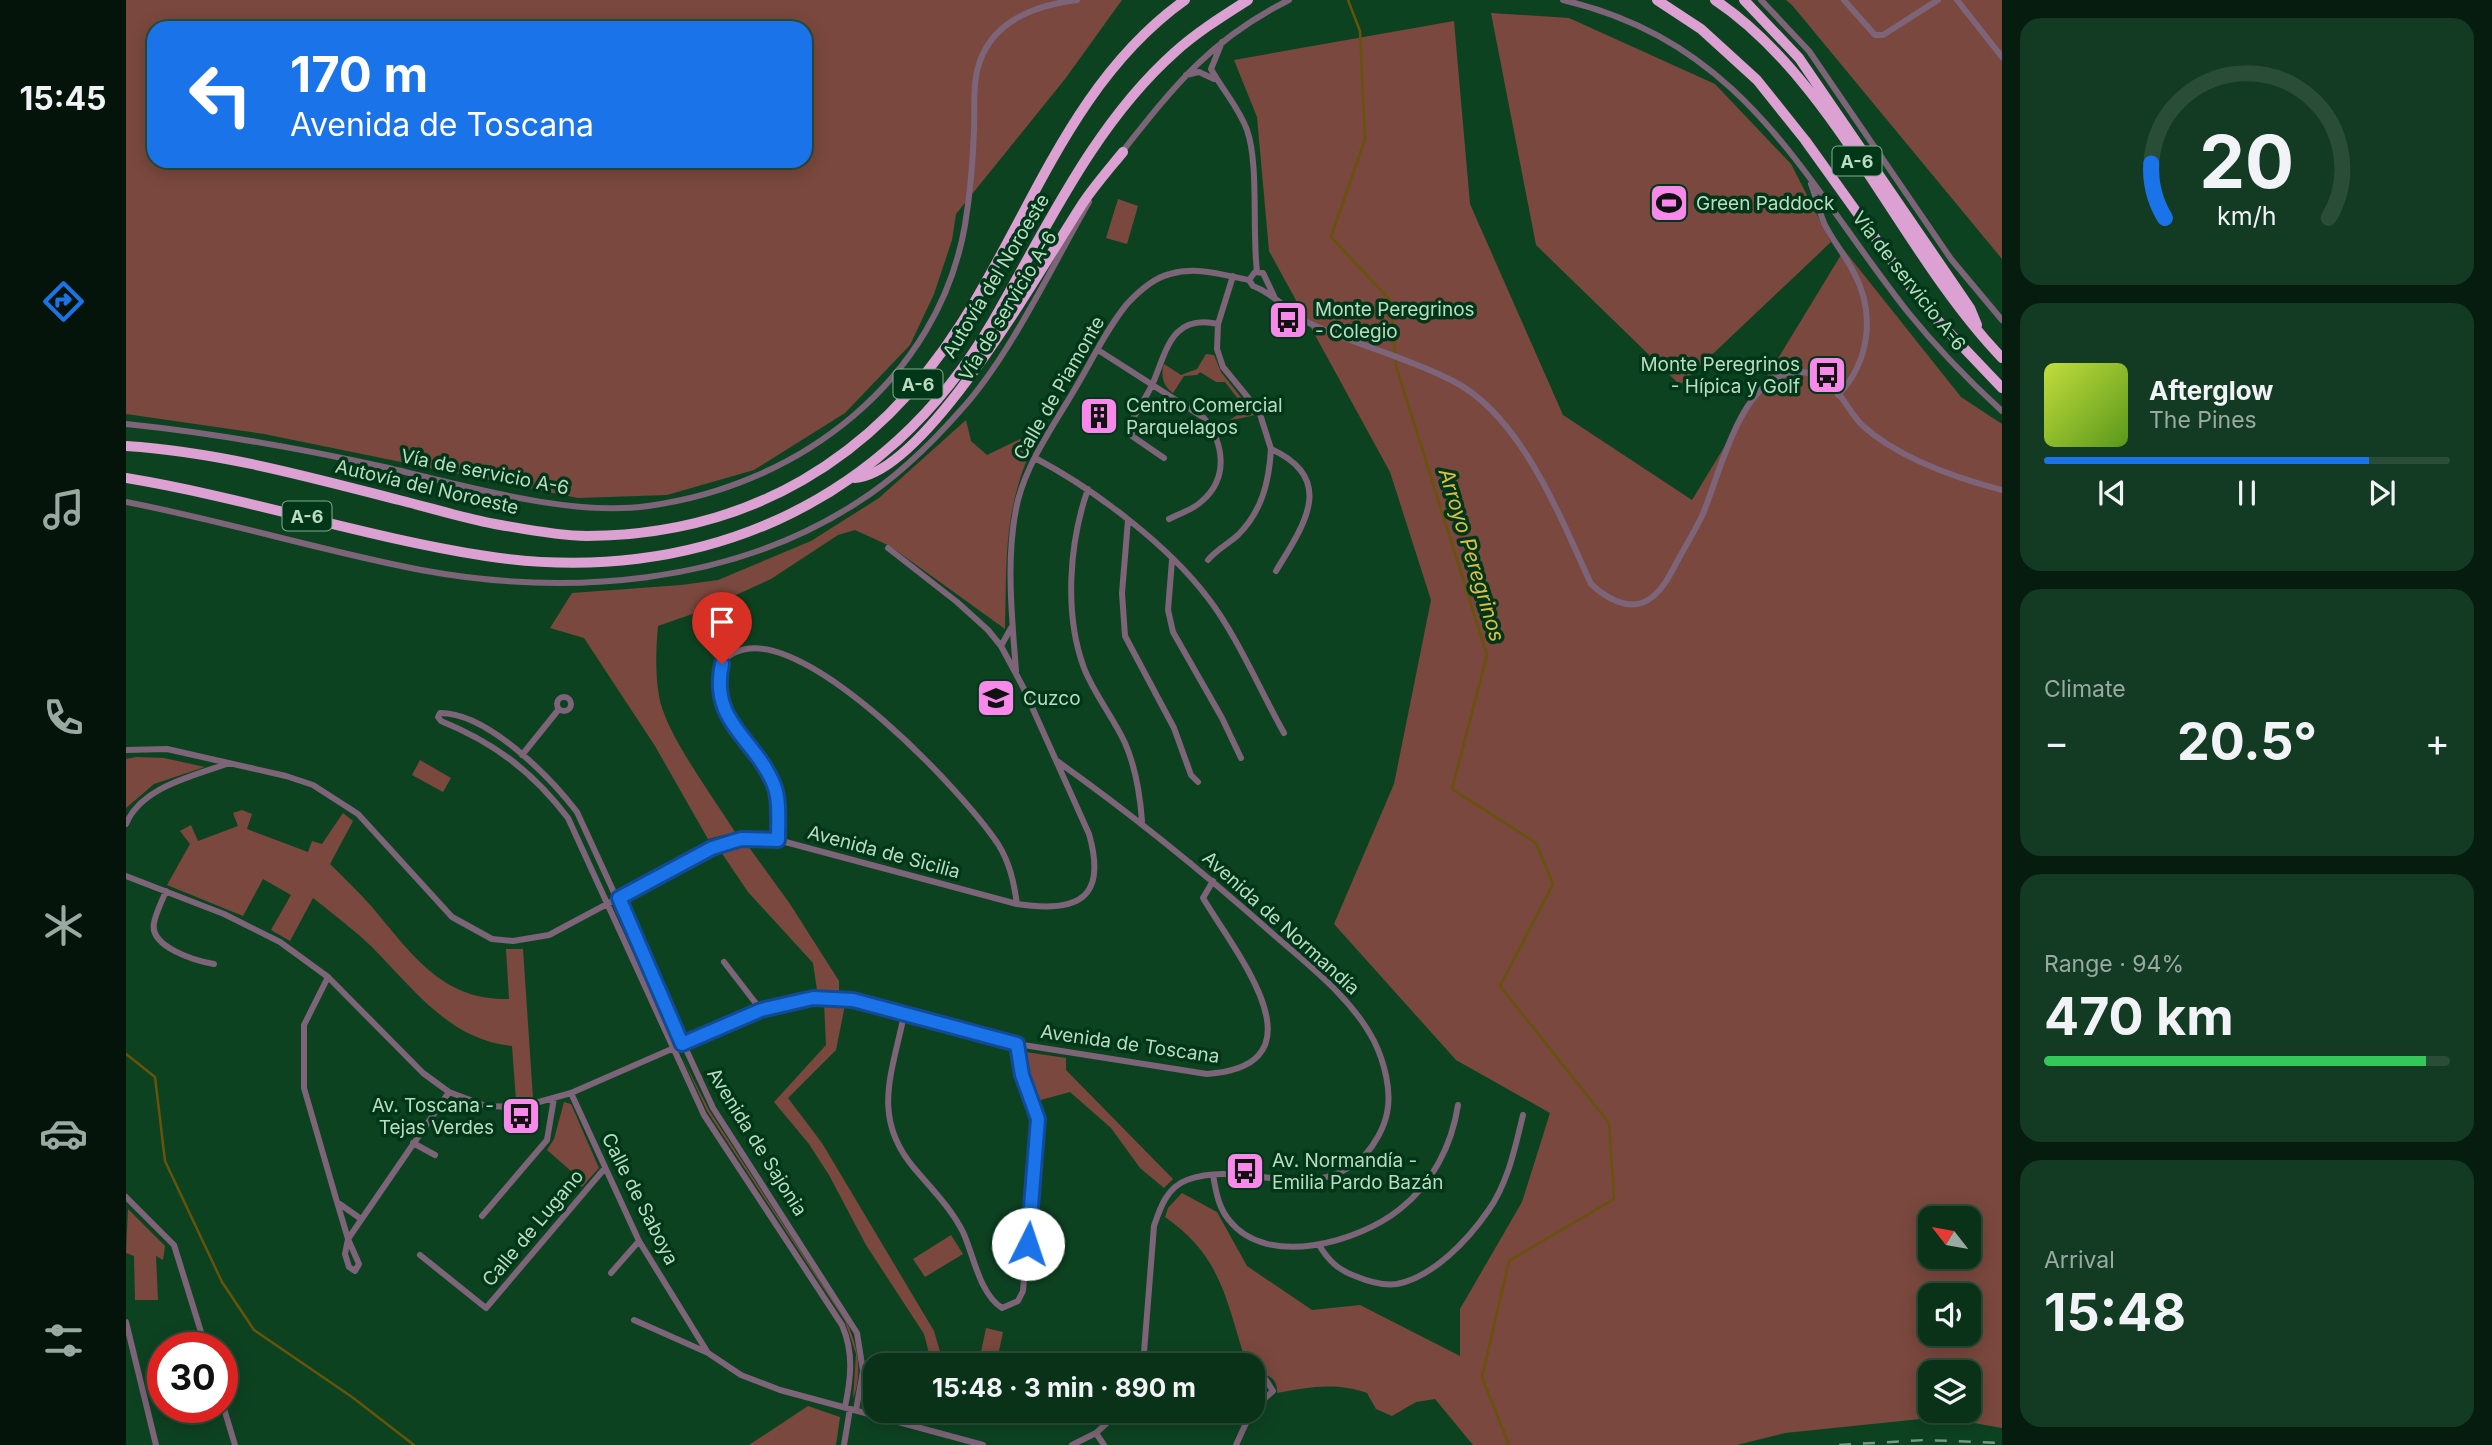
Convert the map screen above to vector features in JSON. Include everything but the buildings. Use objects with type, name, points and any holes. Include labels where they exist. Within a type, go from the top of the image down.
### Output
[{"type":"highway","name":"Autovía del Noroeste","points":[[126,446],[166,449],[255,463],[492,523],[585,536],[653,531],[713,520],[770,499],[815,475],[877,429],[924,378],[994,268],[1075,118],[1104,77],[1143,34],[1185,0]]},
{"type":"highway","name":"Autovía del Noroeste","points":[[126,478],[202,490],[410,542],[488,556],[584,564],[651,558],[718,545],[784,519],[855,478],[909,431],[951,383],[982,340],[1071,186],[1134,94],[1174,52],[1248,0]]},
{"type":"highway","name":"A-6","points":[[1657,0],[1701,29],[1757,80],[1805,140],[1924,306],[2002,388]]},
{"type":"highway","name":"A-6","points":[[1715,0],[1780,57],[1829,120],[1941,285],[2002,358]]},
{"type":"highway","points":[[1744,0],[1799,58],[1841,117],[1970,308],[1982,337]]},
{"type":"highway","points":[[855,478],[870,477],[908,447],[966,383],[1015,315],[1084,201],[1123,152]]},
{"type":"street","name":"Vía de servicio A-6","points":[[126,424],[204,432],[314,452],[504,494],[589,508],[646,507],[712,494],[759,477],[813,449],[857,415],[905,362],[936,310],[957,260],[965,225],[974,131],[974,85],[981,58],[999,30],[1021,14],[1046,4],[1077,0]]},
{"type":"street","name":"Vía de servicio A-6","points":[[126,502],[188,514],[422,570],[530,582],[580,583],[659,576],[723,563],[790,539],[858,502],[908,464],[962,410],[1001,355],[1089,202],[1123,152],[1184,75],[1223,38],[1250,19],[1289,0]]},
{"type":"street","name":"Vía de servicio A-6","points":[[1563,0],[1605,12],[1688,52],[1745,98],[1809,175],[1909,312],[1965,377],[2002,411]]},
{"type":"street","points":[[1761,0],[1809,51],[1951,259],[2002,320]]},
{"type":"street","points":[[1844,0],[1868,32],[1875,35],[1883,35],[1938,0]]},
{"type":"street","points":[[1957,0],[2002,57]]},
{"type":"street","points":[[1223,38],[1211,69],[1247,131],[1252,155],[1253,247],[1257,271]]},
{"type":"street","points":[[1184,75],[1208,74],[1219,83]]},
{"type":"street","points":[[1809,175],[1824,224],[1855,273],[1863,300],[1867,342],[1861,364],[1838,395]]},
{"type":"street","name":"Calle de Piamonte","points":[[1017,674],[1013,623],[1014,520],[1025,478],[1098,351],[1126,306],[1153,282],[1168,274],[1189,271],[1249,280]]},
{"type":"street","points":[[1257,271],[1249,280],[1303,320],[1453,380],[1476,397],[1512,434],[1536,466],[1591,584],[1606,597],[1625,604],[1647,601],[1665,584],[1701,518],[1741,418],[1767,384],[1789,373],[1804,372],[1824,380],[1864,427],[1884,442],[1973,482],[2002,490]]},
{"type":"street","points":[[1257,271],[1263,273],[1275,298]]},
{"type":"street","points":[[1208,560],[1235,537],[1257,510],[1269,479],[1271,449],[1259,411],[1223,367],[1217,349],[1218,324],[1233,276]]},
{"type":"street","points":[[1257,288],[1265,281]]},
{"type":"street","points":[[1164,458],[1136,440],[1129,429],[1152,384],[1164,352],[1186,324],[1201,321],[1218,324]]},
{"type":"street","points":[[1098,351],[1204,418],[1215,431],[1220,448],[1219,477],[1211,491],[1190,509],[1168,519]]},
{"type":"street","points":[[1271,449],[1296,461],[1309,484],[1305,518],[1276,571]]},
{"type":"street","points":[[1035,458],[1088,489],[1128,520],[1172,560],[1210,601],[1284,733]]},
{"type":"street","points":[[1088,489],[1076,536],[1072,615],[1076,642],[1085,670],[1129,755],[1139,790],[1142,821]]},
{"type":"street","points":[[1128,520],[1122,593],[1125,636],[1174,728],[1191,775],[1198,782]]},
{"type":"street","name":"Avenida de Sicilia","points":[[126,750],[167,749],[286,775],[313,785],[341,802],[377,832],[452,918],[492,939],[513,941],[549,935],[712,848],[741,839],[778,840],[1017,904],[1050,909],[1067,906],[1082,898],[1091,886],[1095,870],[1089,834],[1017,674],[1001,646],[968,611],[888,548]]},
{"type":"street","points":[[1172,560],[1168,610],[1173,632],[1223,718],[1241,758]]},
{"type":"street","name":"Calle de Piamonte","points":[[1001,646],[1013,623]]},
{"type":"street","points":[[778,840],[776,789],[766,769],[730,721],[720,701],[718,683],[722,664],[736,651],[758,647],[781,652],[803,662],[892,725],[948,782],[998,844],[1007,860],[1017,904]]},
{"type":"street","points":[[517,762],[559,709]]},
{"type":"street","name":"Avenida de Sajonia","points":[[440,713],[474,724],[523,754],[551,779],[577,812],[619,898],[682,1044],[713,1108],[857,1333],[863,1371],[850,1409],[851,1353],[842,1325],[704,1115],[568,818],[544,786],[517,762],[469,733],[441,721],[438,717],[440,713]]},
{"type":"street","name":"Avenida de Normandía","points":[[1056,760],[1142,821],[1213,881],[1352,1008],[1374,1042],[1387,1079],[1388,1113],[1374,1145],[1353,1167],[1337,1174],[1300,1180],[1213,1175],[1186,1180],[1171,1191],[1160,1206],[1154,1226],[1144,1353]]},
{"type":"street","points":[[126,824],[139,803],[150,794],[229,763]]},
{"type":"street","name":"Avenida de Toscana","points":[[126,876],[224,914],[280,942],[328,977],[424,1073],[449,1091],[477,1104],[503,1108],[571,1093],[761,1010],[792,1001],[835,999],[872,1005],[1017,1044],[1207,1074],[1232,1072],[1249,1064],[1268,1043],[1270,1030],[1259,992],[1203,898],[1213,881]]},
{"type":"street","points":[[166,891],[153,925],[155,935],[168,947],[215,964]]},
{"type":"street","points":[[724,962],[761,1010]]},
{"type":"street","points":[[328,977],[304,1025],[302,1074],[348,1238],[449,1091]]},
{"type":"street","points":[[904,1015],[888,1097],[891,1134],[901,1152],[943,1202],[962,1231],[989,1294],[1002,1308],[1018,1301],[1023,1291],[1038,1119],[1022,1075],[1017,1044]]},
{"type":"street","name":"Calle de Saboya","points":[[571,1093],[639,1241],[708,1353]]},
{"type":"street","points":[[482,1216],[547,1140],[554,1098]]},
{"type":"street","points":[[1213,1175],[1217,1199],[1228,1220],[1241,1232],[1276,1244],[1319,1245],[1377,1225],[1421,1189],[1449,1142],[1458,1105]]},
{"type":"street","points":[[1319,1245],[1329,1263],[1365,1280],[1399,1283],[1425,1271],[1466,1238],[1489,1210],[1506,1178],[1523,1115]]},
{"type":"street","points":[[413,1143],[435,1155]]},
{"type":"street","name":"Calle de Lugano","points":[[421,1255],[486,1308],[605,1168]]},
{"type":"street","points":[[126,1197],[174,1245],[201,1332]]},
{"type":"street","points":[[337,1202],[361,1219]]},
{"type":"street","points":[[611,1273],[639,1241]]},
{"type":"street","name":"Calle de Saboya","points":[[634,1320],[708,1353],[741,1375],[780,1390],[850,1409]]},
{"type":"street","points":[[126,1322],[156,1445]]},
{"type":"street","points":[[1265,1380],[1271,1384],[1270,1396],[1265,1396]]},
{"type":"street","points":[[844,1445],[850,1409],[983,1445]]},
{"type":"street","points":[[228,1423],[235,1445]]},
{"type":"street","points":[[1072,1445],[1097,1433],[1107,1423]]},
{"type":"street","points":[[1236,1445],[1247,1423]]},
{"type":"street","points":[[1097,1433],[1104,1445]]},
{"type":"shaded area","points":[[126,0],[1122,0],[1065,79],[956,214],[952,240],[934,294],[910,345],[845,413],[754,470],[667,495],[578,498],[264,434],[126,414]]},
{"type":"shaded area","points":[[1786,0],[2002,0],[2002,259],[1792,5]]},
{"type":"shaded area","name":"Green Paddock","points":[[1491,13],[1569,18],[1715,84],[1791,164],[1831,242],[1680,385],[1536,245]]},
{"type":"shaded area","points":[[1454,21],[1470,204],[1563,415],[1692,500],[1844,250],[1961,397],[2002,424],[2002,1428],[1974,1423],[1981,1423],[1981,1360],[1918,1360],[1918,1419],[1785,1433],[1737,1445],[1473,1445],[1435,1399],[1416,1402],[1392,1416],[1376,1409],[1367,1393],[1355,1390],[1322,1387],[1277,1393],[1276,1383],[1265,1376],[1265,1353],[1243,1353],[1227,1301],[1211,1265],[1184,1232],[1165,1217],[1168,1208],[1182,1193],[1217,1212],[1247,1266],[1312,1310],[1360,1305],[1460,1356],[1460,1309],[1522,1202],[1550,1113],[1456,1060],[1334,924],[1394,784],[1431,600],[1390,472],[1269,251],[1257,117],[1234,60]]},
{"type":"shaded area","points":[[1118,199],[1138,206],[1127,244],[1106,238]]},
{"type":"shaded area","points":[[1206,354],[1214,355],[1221,372],[1255,415],[1228,421],[1241,413],[1242,404],[1225,382],[1216,382],[1200,372],[1197,375],[1184,376],[1173,393],[1167,388],[1163,377],[1164,364],[1181,375],[1197,369]]},
{"type":"shaded area","points":[[966,420],[971,441],[987,455],[1020,439],[1033,445],[1011,514],[1005,629],[890,546],[855,530],[838,535],[771,579],[701,611],[658,626],[657,678],[663,711],[680,746],[735,832],[708,839],[655,746],[584,638],[550,628],[572,593],[718,580],[811,541],[879,498]]},
{"type":"shaded area","points":[[164,758],[205,767],[154,784],[126,808],[126,759]]},
{"type":"shaded area","points":[[420,760],[451,778],[443,792],[412,775]]},
{"type":"shaded area","points":[[242,810],[252,814],[247,829],[308,852],[312,841],[322,844],[343,813],[353,821],[330,864],[367,901],[415,957],[446,983],[485,998],[509,999],[506,949],[523,949],[533,1098],[516,1101],[512,1046],[490,1042],[451,1023],[417,995],[364,940],[313,898],[290,941],[271,930],[291,895],[263,879],[243,916],[167,885],[190,844],[180,831],[191,825],[198,841],[238,826],[233,813]]},
{"type":"shaded area","points":[[748,846],[790,904],[839,981],[839,993],[817,990],[813,963],[748,892],[721,852]]},
{"type":"shaded area","points":[[824,1003],[845,1005],[836,1050],[788,1098],[822,1143],[934,1331],[940,1353],[929,1353],[924,1334],[866,1245],[829,1175],[809,1144],[774,1102],[826,1045]]},
{"type":"shaded area","points":[[1026,1052],[1066,1058],[1066,1070],[1173,1179],[1164,1188],[1140,1168],[1111,1128],[1070,1092],[1037,1101],[1023,1055]]},
{"type":"shaded area","points":[[682,1057],[709,1110],[846,1321],[858,1360],[858,1380],[853,1399],[856,1354],[845,1321],[707,1111]]},
{"type":"shaded area","points":[[564,1102],[571,1104],[599,1168],[582,1187],[573,1180],[571,1171],[547,1150],[554,1139]]},
{"type":"shaded area","points":[[128,1209],[165,1246],[163,1260],[156,1256],[158,1300],[135,1300],[134,1256],[126,1253]]},
{"type":"shaded area","points":[[951,1235],[963,1254],[925,1277],[913,1259]]},
{"type":"shaded area","points":[[986,1328],[1003,1332],[999,1353],[981,1353]]},
{"type":"shaded area","points":[[808,1406],[840,1417],[836,1445],[749,1445]]},
{"type":"waterway","name":"Arroyo Peregrinos","points":[[1348,0],[1360,31],[1365,139],[1331,237],[1391,301],[1396,366],[1487,655],[1452,789],[1536,843],[1553,884],[1500,986],[1609,1123],[1614,1199],[1509,1261],[1482,1377],[1509,1445]]},
{"type":"waterway","points":[[126,1054],[155,1077],[165,1161],[222,1282],[254,1330],[352,1397],[414,1445]]},
{"type":"railway","points":[[1839,1445],[1925,1440],[2002,1443]]},
{"type":"place","name":"Green Paddock","points":[[1669,203]]},
{"type":"place","name":"Monte Peregrinos - Colegio","points":[[1288,320]]},
{"type":"place","name":"Monte Peregrinos - Hípica y Golf","points":[[1827,375]]},
{"type":"place","name":"Centro Comercial Parquelagos","points":[[1099,416]]},
{"type":"place","name":"Cuzco","points":[[996,698]]},
{"type":"place","name":"Av. Toscana - Tejas Verdes","points":[[521,1116]]},
{"type":"place","name":"Av. Normandía - Emilia Pardo Bazán","points":[[1245,1171]]},
{"type":"route","points":[[722,664],[718,683],[720,701],[730,721],[766,769],[776,789],[778,840],[741,839],[712,848],[619,898],[682,1044],[761,1010],[813,998],[853,1000],[1017,1044],[1022,1075],[1038,1119],[1028,1244]]}]
